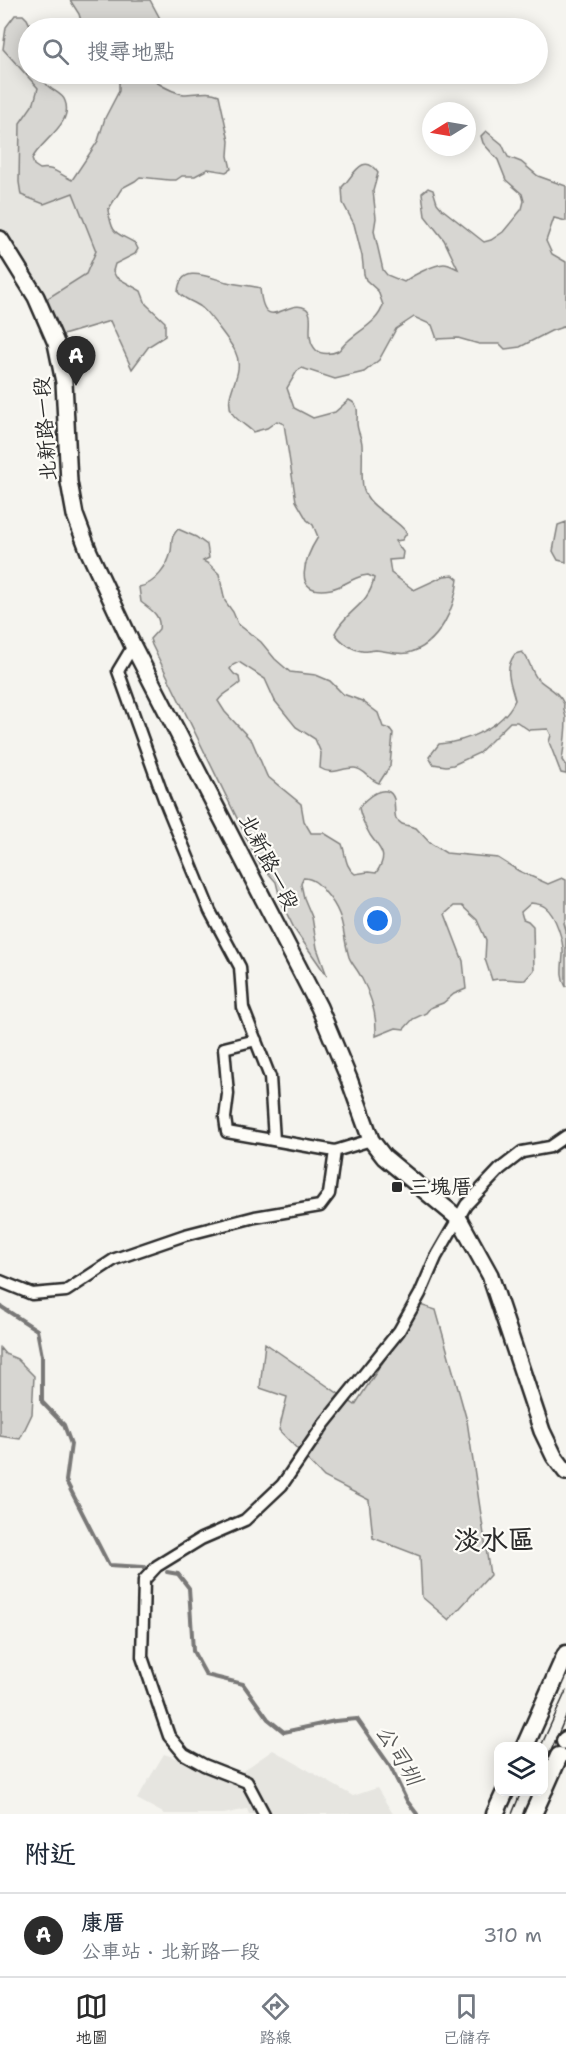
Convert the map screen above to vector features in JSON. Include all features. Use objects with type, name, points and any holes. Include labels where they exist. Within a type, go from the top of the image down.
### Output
[{"type":"main road","name":"北新路一段","points":[[0,239],[36,297],[56,343],[64,382],[69,482],[75,515],[88,552],[133,646],[319,1006],[349,1078],[371,1140],[384,1157],[459,1220],[490,1275],[542,1431],[554,1456],[566,1472]]},
{"type":"main road","points":[[527,1742],[566,1654]]},
{"type":"main road","points":[[548,1780],[563,1746]]},
{"type":"main road","points":[[495,1814],[503,1796]]},
{"type":"main road","points":[[533,1814],[541,1796]]},
{"type":"street","points":[[133,646],[118,671],[164,799],[210,911],[240,967],[243,1008],[270,1077],[274,1140]]},
{"type":"street","points":[[256,1040],[224,1048],[228,1094],[225,1118],[227,1132],[335,1151],[371,1140]]},
{"type":"street","points":[[264,1814],[247,1782],[204,1765],[184,1754],[169,1736],[142,1657],[144,1580],[157,1566],[201,1539],[245,1520],[282,1485],[324,1424],[399,1331],[420,1294],[436,1257],[466,1205],[500,1168],[522,1152],[550,1147],[566,1136]]},
{"type":"street","points":[[0,1281],[32,1294],[66,1291],[116,1259],[185,1235],[255,1217],[320,1206],[329,1194],[335,1151]]},
{"type":"shaded area","points":[[70,0],[150,0],[160,18],[80,18]]},
{"type":"shaded area","points":[[15,15],[23,15],[26,18],[18,18],[18,66],[3,49],[6,27]]},
{"type":"shaded area","points":[[0,49],[3,49],[18,66],[18,84],[34,84],[38,88],[34,103],[20,123],[19,182],[21,195],[44,204],[73,193],[96,251],[86,274],[37,305],[10,271],[0,252]]},
{"type":"shaded area","points":[[34,84],[47,84],[60,94],[65,101],[66,109],[61,125],[32,159],[34,165],[40,169],[53,170],[72,180],[98,141],[105,118],[119,91],[119,84],[159,84],[184,94],[219,95],[229,141],[228,156],[231,169],[226,172],[208,169],[195,176],[182,176],[176,180],[140,177],[122,188],[108,210],[113,229],[135,243],[138,249],[135,254],[115,264],[113,271],[116,277],[141,291],[146,304],[165,322],[165,336],[149,346],[132,369],[110,321],[53,338],[37,305],[86,274],[96,251],[73,193],[44,204],[21,195],[19,182],[20,123],[34,103],[38,88]]},
{"type":"shaded area","points":[[486,131],[502,144],[508,157],[521,162],[538,176],[566,186],[566,221],[554,218],[546,241],[552,254],[566,262],[566,326],[520,347],[505,349],[500,344],[479,344],[458,338],[437,339],[432,325],[414,317],[396,329],[379,360],[364,372],[335,379],[302,368],[297,371],[287,388],[294,408],[313,418],[335,412],[349,400],[356,407],[357,426],[362,445],[363,487],[370,501],[407,533],[402,540],[395,541],[403,552],[402,559],[389,560],[391,573],[414,590],[444,576],[453,575],[458,579],[444,624],[429,642],[419,649],[408,653],[396,653],[354,649],[335,633],[367,595],[374,578],[368,575],[362,576],[335,588],[318,590],[310,587],[305,581],[306,564],[318,537],[313,525],[307,520],[296,501],[284,424],[277,421],[267,428],[253,432],[234,416],[230,398],[238,368],[235,351],[204,310],[178,292],[180,283],[184,277],[197,274],[260,288],[262,303],[266,310],[277,313],[298,306],[305,308],[310,315],[312,345],[321,353],[338,351],[378,316],[383,305],[378,291],[366,280],[354,224],[343,203],[342,187],[363,165],[373,167],[378,173],[373,191],[376,218],[374,231],[383,270],[387,275],[404,282],[423,271],[444,264],[458,269],[444,240],[425,216],[422,193],[428,188],[433,190],[437,203],[442,209],[484,242],[503,232],[522,209],[524,201],[522,194],[506,180],[498,160],[483,143],[481,136]]},
{"type":"shaded area","points":[[566,522],[566,562],[558,560],[553,551],[558,525]]},
{"type":"shaded area","points":[[178,529],[207,545],[209,558],[203,561],[219,574],[225,601],[238,624],[261,642],[290,672],[316,675],[330,681],[343,694],[362,701],[378,713],[383,727],[390,729],[393,733],[390,766],[379,783],[358,769],[349,768],[332,772],[324,770],[320,768],[321,753],[315,739],[296,727],[275,701],[265,679],[239,662],[233,665],[230,669],[239,677],[240,683],[218,701],[252,741],[267,776],[301,804],[304,821],[311,833],[324,833],[342,844],[348,864],[355,874],[376,873],[382,861],[382,853],[366,828],[359,808],[371,796],[387,791],[394,799],[396,819],[402,824],[416,828],[430,843],[446,853],[498,858],[519,871],[548,884],[562,878],[566,880],[566,919],[564,923],[566,987],[562,975],[561,936],[553,916],[545,907],[531,903],[521,912],[523,919],[533,926],[534,970],[525,980],[492,980],[485,959],[486,940],[477,920],[462,906],[454,906],[445,914],[463,961],[466,989],[430,1008],[426,1013],[413,1019],[404,1029],[396,1028],[376,1036],[370,998],[360,974],[349,957],[340,916],[332,901],[313,880],[303,878],[301,884],[304,898],[312,917],[317,948],[327,976],[295,930],[281,902],[276,882],[258,861],[152,645],[150,639],[159,629],[159,624],[154,613],[141,602],[139,587],[155,579],[164,569],[171,551],[172,538]]},
{"type":"shaded area","points":[[522,652],[536,677],[558,695],[564,704],[566,723],[562,760],[566,766],[566,774],[561,773],[549,742],[551,735],[548,729],[529,730],[517,722],[510,722],[479,753],[453,765],[433,764],[429,757],[439,744],[461,740],[483,731],[502,718],[509,710],[515,700],[509,676],[509,665],[515,654]]},
{"type":"shaded area","points":[[420,1305],[436,1310],[467,1421],[490,1575],[449,1620],[422,1597],[420,1556],[373,1538],[369,1500],[324,1477],[279,1430],[287,1397],[260,1388],[265,1343],[355,1405]]},
{"type":"shaded area","points":[[0,1348],[5,1354],[17,1359],[34,1376],[32,1414],[20,1439],[0,1436]]},
{"type":"shaded area","points":[[273,1750],[353,1796],[377,1788],[393,1814],[249,1814],[247,1809],[224,1814],[165,1814],[137,1799],[164,1754],[234,1777]]},
{"type":"waterway","name":"公司圳","points":[[0,1306],[37,1330],[42,1356],[42,1402],[64,1425],[71,1444],[66,1481],[109,1565],[144,1567]]},
{"type":"waterway","name":"公司圳","points":[[167,1572],[178,1574],[189,1588],[193,1651],[206,1675],[243,1684],[268,1719],[284,1732],[335,1721],[357,1719],[390,1766],[407,1801],[417,1814]]},
{"type":"tram line","points":[[543,1742],[566,1691]]},
{"type":"tram line","points":[[548,1758],[566,1716]]},
{"type":"tram line","points":[[512,1814],[519,1796]]},
{"type":"tram line","points":[[523,1814],[531,1796]]},
{"type":"place","name":"康厝","points":[[76,386]]},
{"type":"place","name":"三塊厝","points":[[397,1187]]},
{"type":"district","name":"淡水區","points":[[494,1539]]}]
